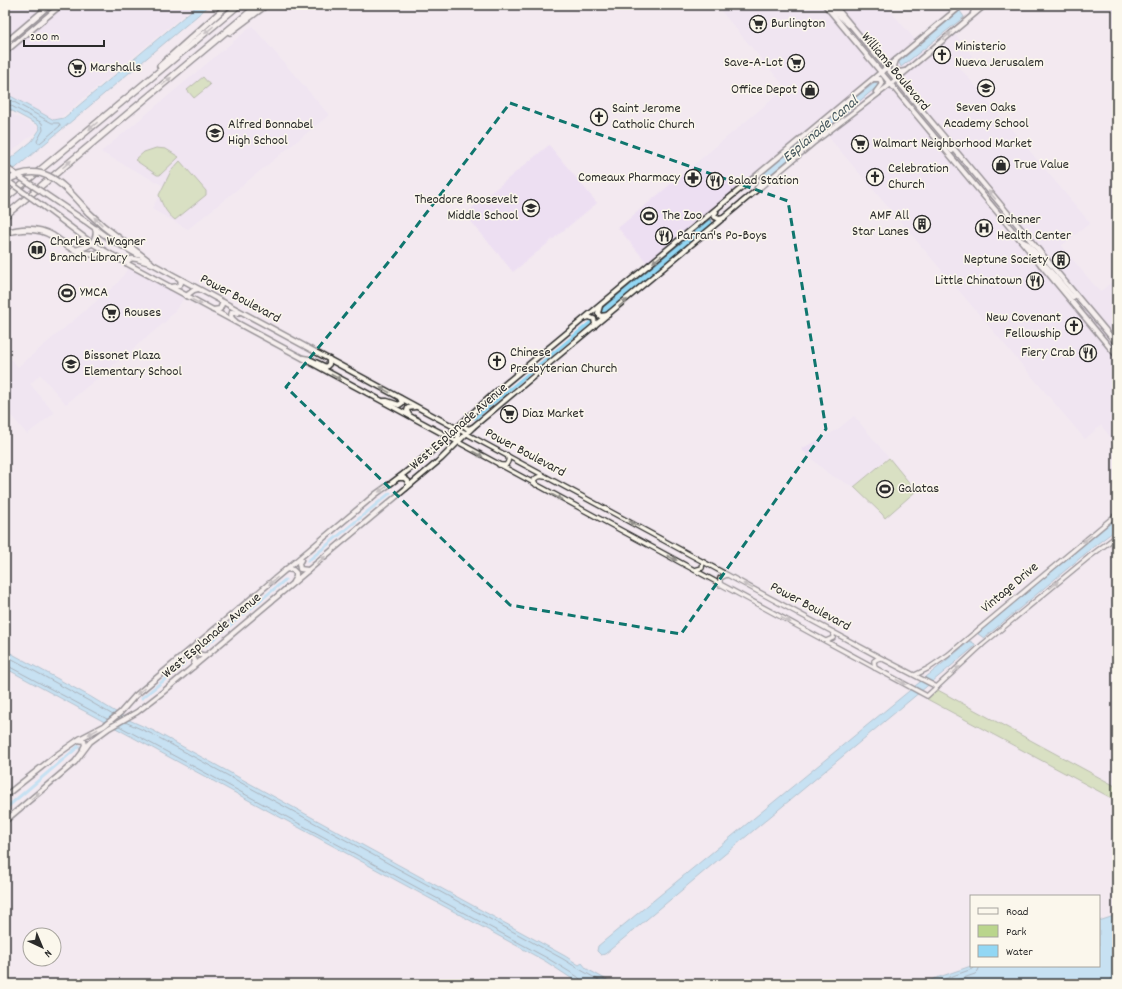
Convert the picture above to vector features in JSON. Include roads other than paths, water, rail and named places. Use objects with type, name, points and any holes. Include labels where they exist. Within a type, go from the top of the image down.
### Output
[{"type":"highway","points":[[123,101],[228,5]]},
{"type":"highway","points":[[5,199],[239,5]]},
{"type":"highway","points":[[5,216],[258,5]]},
{"type":"highway","points":[[211,45],[266,5]]},
{"type":"highway","points":[[5,182],[22,174],[35,173],[48,176],[61,183],[103,226],[151,263]]},
{"type":"highway","points":[[5,233],[28,229],[42,231],[77,250],[113,256]]},
{"type":"highway","points":[[77,250],[92,244],[96,237],[96,229]]},
{"type":"main road","points":[[5,43],[50,5]]},
{"type":"main road","points":[[5,50],[61,5]]},
{"type":"main road","name":"Williams Boulevard","points":[[825,5],[1117,356]]},
{"type":"main road","name":"Williams Boulevard","points":[[833,5],[1117,344]]},
{"type":"main road","name":"West Esplanade Avenue","points":[[5,796],[58,754],[78,740],[104,726],[120,713],[135,696],[181,657],[376,494],[399,478],[432,451],[468,417],[600,305],[962,5]]},
{"type":"main road","points":[[972,16],[975,8],[974,5]]},
{"type":"main road","name":"West Esplanade Avenue","points":[[5,821],[75,762],[90,742],[109,728],[137,712],[163,692],[441,459],[473,427],[825,134],[890,84],[985,5]]},
{"type":"main road","points":[[829,10],[833,10],[844,22],[854,29]]},
{"type":"main road","points":[[5,50],[6,45],[26,28],[28,23]]},
{"type":"main road","points":[[896,59],[894,68],[898,71],[905,71]]},
{"type":"main road","points":[[868,101],[882,85],[880,80],[872,80]]},
{"type":"main road","points":[[922,122],[938,136],[945,139]]},
{"type":"main road","points":[[938,141],[942,142],[959,156]]},
{"type":"main road","name":"Power Boulevard","points":[[5,167],[96,229],[151,263],[467,434]]},
{"type":"main road","name":"Power Boulevard","points":[[5,178],[92,244],[211,310],[458,442]]},
{"type":"main road","points":[[740,205],[741,202],[759,186],[760,183],[756,180],[749,182]]},
{"type":"main road","points":[[724,203],[714,215],[717,218],[724,218]]},
{"type":"main road","points":[[1022,241],[1028,244],[1042,260],[1047,260]]},
{"type":"main road","points":[[126,263],[130,258],[133,258],[151,263]]},
{"type":"main road","points":[[135,268],[134,262],[139,260]]},
{"type":"main road","points":[[1041,265],[1046,266],[1073,297],[1076,295]]},
{"type":"main road","points":[[169,287],[178,286],[180,279]]},
{"type":"main road","points":[[186,296],[198,289]]},
{"type":"main road","points":[[211,310],[220,309],[223,302]]},
{"type":"main road","points":[[600,305],[598,313],[600,316],[603,317],[608,315]]},
{"type":"main road","points":[[236,323],[231,318],[232,312],[244,314]]},
{"type":"main road","points":[[585,318],[589,317],[594,319],[594,327]]},
{"type":"main road","points":[[302,358],[309,358],[326,367],[330,364],[329,359]]},
{"type":"main road","points":[[382,401],[399,405],[402,402],[400,398]]},
{"type":"main road","points":[[410,416],[407,413],[408,408],[412,406],[417,407]]},
{"type":"main road","points":[[468,417],[464,426],[468,429],[473,427]]},
{"type":"main road","points":[[456,428],[458,432],[458,442]]},
{"type":"main road","points":[[399,478],[404,478],[408,481],[408,485],[403,491]]},
{"type":"main road","points":[[304,554],[299,563],[299,567],[303,570],[308,570]]},
{"type":"main road","points":[[286,570],[293,570],[296,573],[296,577],[292,584]]},
{"type":"main road","points":[[199,642],[197,646],[198,653],[201,655],[207,655]]},
{"type":"main road","points":[[181,657],[188,655],[193,657],[195,661],[192,667]]},
{"type":"main road","points":[[78,740],[84,741],[85,745],[82,754]]},
{"type":"street","name":"Power Boulevard","points":[[467,434],[726,575],[935,686]]},
{"type":"street","name":"Power Boulevard","points":[[458,442],[927,696]]},
{"type":"street","points":[[498,465],[506,465],[509,460],[507,455]]},
{"type":"street","points":[[537,486],[534,480],[538,477],[550,479]]},
{"type":"street","name":"Vintage Drive","points":[[914,675],[929,668],[948,655],[1117,514]]},
{"type":"street","name":"Vintage Drive","points":[[927,696],[935,686],[1048,590],[1117,536]]},
{"type":"street","points":[[695,570],[702,568],[702,562]]},
{"type":"street","points":[[720,584],[720,578],[726,575]]},
{"type":"street","points":[[825,641],[829,641],[833,638],[833,632]]},
{"type":"street","points":[[875,668],[874,661],[881,658]]},
{"type":"water","points":[[198,5],[210,5],[5,177],[5,163],[32,141],[40,129],[38,125],[5,107],[5,93],[54,120],[64,118]]},
{"type":"water","points":[[960,11],[964,17],[901,67],[899,62]]},
{"type":"water","points":[[876,82],[878,86],[766,178],[764,174],[765,172],[835,113]]},
{"type":"water","points":[[710,219],[713,223],[711,225],[604,314],[600,310]]},
{"type":"water","points":[[1117,518],[1117,529],[984,638],[978,634],[986,626]]},
{"type":"water","points":[[970,641],[975,644],[974,647],[605,954],[601,955],[597,951],[598,946]]},
{"type":"water","points":[[5,650],[91,697],[129,720],[154,731],[579,965],[582,963],[587,969],[614,984],[580,984],[545,961],[5,668]]},
{"type":"water","points":[[1117,915],[1117,984],[919,984],[970,966],[1100,967],[1100,921]]},
{"type":"waterway","name":"Esplanade Canal","points":[[475,418],[592,321]]},
{"type":"waterway","name":"Esplanade Canal","points":[[308,561],[390,493]]},
{"type":"waterway","name":"Esplanade Canal","points":[[206,645],[285,580]]},
{"type":"waterway","name":"Esplanade Canal","points":[[142,698],[184,664]]},
{"type":"waterway","name":"Esplanade Canal","points":[[5,809],[79,746]]},
{"type":"place","name":"Burlington","points":[[758,24]]},
{"type":"place","name":"Ministerio Nueva Jerusalem","points":[[942,55]]},
{"type":"place","name":"Save-A-Lot","points":[[796,63]]},
{"type":"place","name":"Marshalls","points":[[77,68]]},
{"type":"place","name":"Seven Oaks Academy School","points":[[986,88]]},
{"type":"place","name":"Office Depot","points":[[810,90]]},
{"type":"place","name":"Saint Jerome Catholic Church","points":[[599,117]]},
{"type":"place","name":"Alfred Bonnabel High School","points":[[215,133]]},
{"type":"place","name":"Walmart Neighborhood Market","points":[[860,144]]},
{"type":"place","name":"True Value","points":[[1001,165]]},
{"type":"place","name":"Celebration Church","points":[[875,177]]},
{"type":"place","name":"Comeaux Pharmacy","points":[[693,178]]},
{"type":"place","name":"Salad Station","points":[[715,181]]},
{"type":"place","name":"Theodore Roosevelt Middle School","points":[[531,208]]},
{"type":"place","name":"The Zoo","points":[[649,216]]},
{"type":"place","name":"AMF All Star Lanes","points":[[922,224]]},
{"type":"place","name":"Ochsner Health Center","points":[[984,228]]},
{"type":"place","name":"Parran's Po-Boys","points":[[664,236]]},
{"type":"place","name":"Charles A. Wagner Branch Library","points":[[37,250]]},
{"type":"place","name":"Neptune Society","points":[[1061,260]]},
{"type":"place","name":"Little Chinatown","points":[[1035,281]]},
{"type":"place","name":"YMCA","points":[[67,293]]},
{"type":"place","name":"Rouses","points":[[111,313]]},
{"type":"place","name":"New Covenant Fellowship","points":[[1074,326]]},
{"type":"place","name":"Fiery Crab","points":[[1088,353]]},
{"type":"place","name":"Chinese Presbyterian Church","points":[[497,361]]},
{"type":"place","name":"Bissonet Plaza Elementary School","points":[[71,364]]},
{"type":"place","name":"Diaz Market","points":[[509,414]]},
{"type":"place","name":"Galatas","points":[[885,489]]}]
